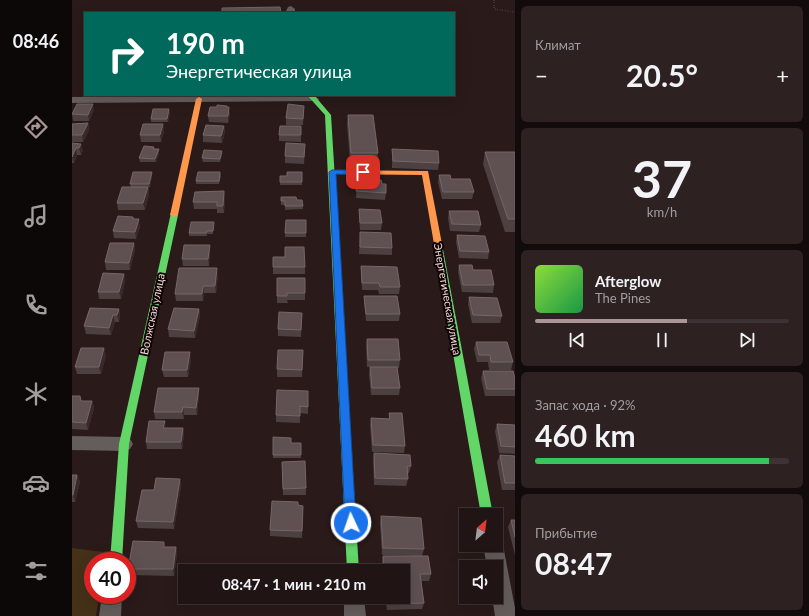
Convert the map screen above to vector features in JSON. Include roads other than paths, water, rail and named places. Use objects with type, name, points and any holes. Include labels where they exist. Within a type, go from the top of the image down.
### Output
[{"type":"street","points":[[72,100],[312,97],[328,114],[353,564]]},
{"type":"street","name":"Волжская улица","points":[[117,552],[124,444],[199,99]]},
{"type":"street","name":"Энергетическая улица","points":[[332,172],[425,173],[486,508]]},
{"type":"street","points":[[72,443],[124,444]]},
{"type":"street","points":[[494,552],[506,616]]},
{"type":"street","points":[[110,616],[111,604]]},
{"type":"street","points":[[354,604],[355,616]]}]
